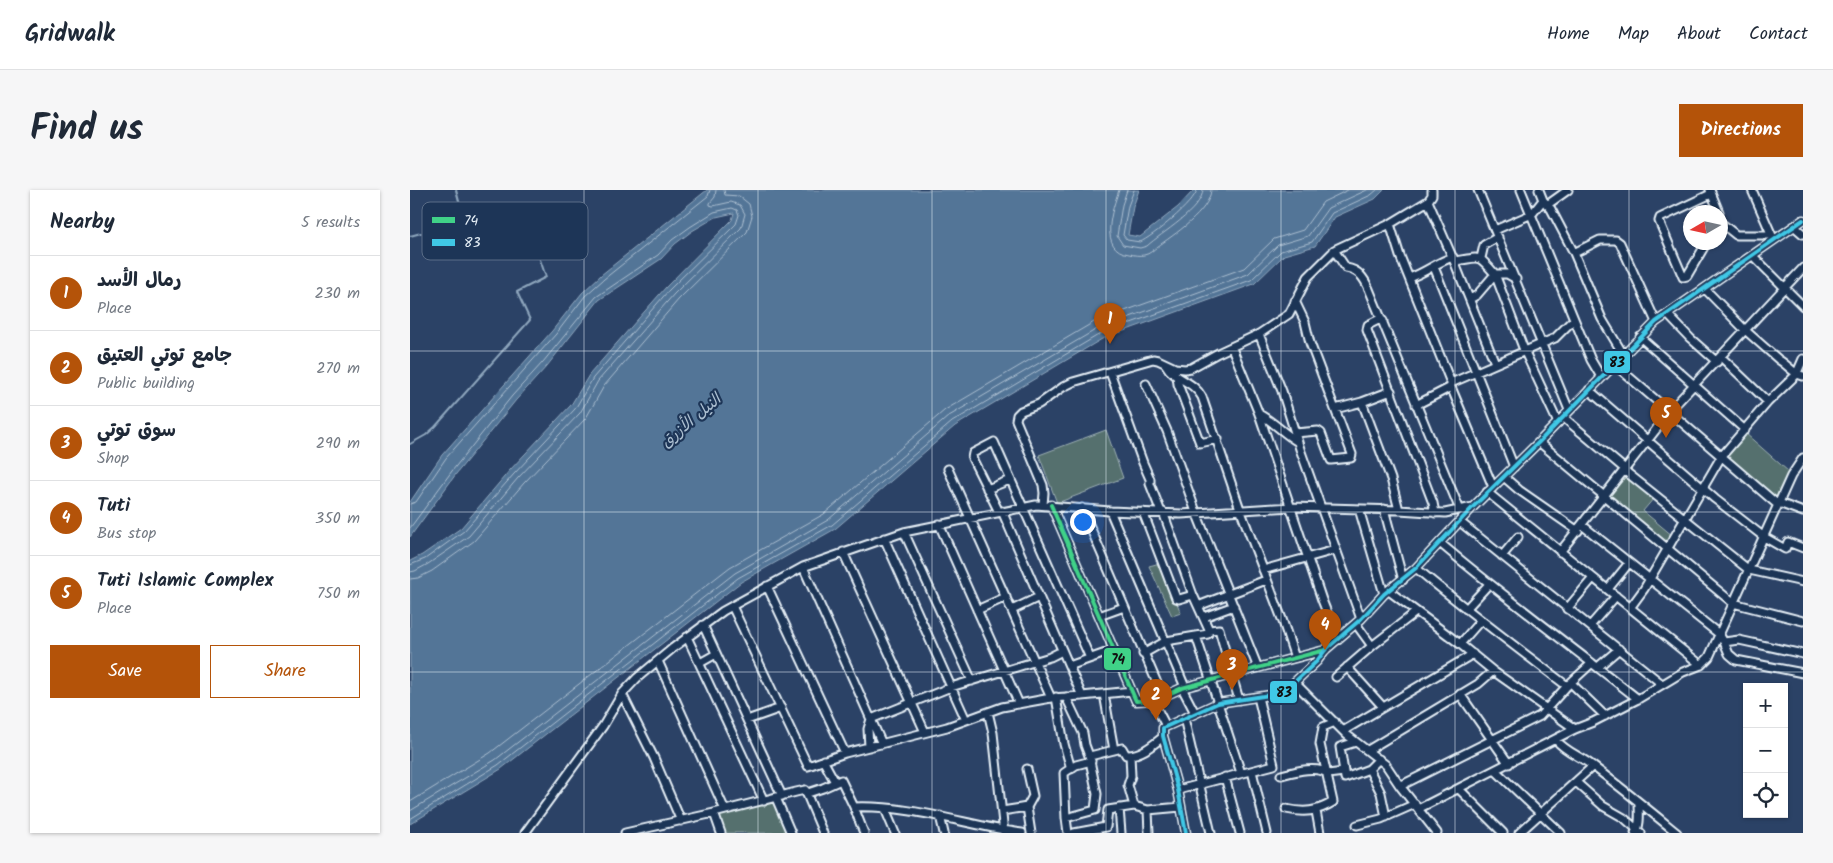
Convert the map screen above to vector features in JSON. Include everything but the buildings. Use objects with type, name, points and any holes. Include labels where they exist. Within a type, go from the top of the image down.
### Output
[{"type":"street","points":[[1325,650],[1184,687],[1155,700],[1136,701],[1100,616],[1047,505],[1043,484],[1016,420],[1017,415],[1020,411],[1039,404],[1072,382],[1153,359],[1166,365],[1185,369],[1191,368],[1259,334],[1289,314],[1308,277],[1334,250],[1390,224],[1428,201],[1432,195],[1432,190]]},
{"type":"street","points":[[1478,190],[1569,410]]},
{"type":"street","points":[[1521,190],[1591,360],[1601,377]]},
{"type":"street","points":[[1539,190],[1545,202],[1552,210],[1574,253],[1602,318],[1623,354]]},
{"type":"street","points":[[1481,258],[1484,245],[1496,234],[1532,214],[1545,202],[1568,190]]},
{"type":"street","points":[[1753,190],[1773,238]]},
{"type":"street","points":[[1686,205],[1711,192],[1716,205]]},
{"type":"street","points":[[1428,201],[1454,259],[1495,363]]},
{"type":"street","points":[[1683,206],[1660,218],[1659,221],[1683,277],[1687,276],[1702,250]]},
{"type":"street","points":[[1186,833],[1163,728],[1218,703],[1283,693],[1317,661],[1325,650],[1358,622],[1387,592],[1416,568],[1473,507],[1656,322],[1753,256],[1773,238],[1795,227],[1803,220]]},
{"type":"street","points":[[1390,224],[1490,490],[1560,552],[1701,665]]},
{"type":"street","points":[[1795,227],[1803,234]]},
{"type":"street","points":[[1728,228],[1736,235],[1773,238]]},
{"type":"street","points":[[1574,253],[1600,240],[1616,240],[1620,244],[1656,322]]},
{"type":"street","points":[[1334,250],[1346,268],[1352,269],[1363,277],[1383,321],[1460,510]]},
{"type":"street","points":[[1753,256],[1803,306]]},
{"type":"street","points":[[1410,278],[1434,267],[1444,260],[1481,258],[1495,274],[1524,350],[1560,420],[1749,570],[1803,582]]},
{"type":"street","points":[[1434,267],[1514,467]]},
{"type":"street","points":[[1560,552],[1670,413],[1803,268]]},
{"type":"street","points":[[1470,299],[1477,295],[1495,274],[1507,274],[1516,279]]},
{"type":"street","points":[[1705,289],[1745,330],[1800,376]]},
{"type":"street","points":[[1295,300],[1305,322],[1310,343],[1352,454],[1351,458],[1330,460],[1321,433],[1318,431],[1295,433]]},
{"type":"street","points":[[1668,315],[1690,338],[1719,359],[1768,402]]},
{"type":"street","points":[[1416,405],[1477,371],[1555,338],[1574,319]]},
{"type":"street","points":[[1383,321],[1378,320],[1368,326],[1367,330],[1433,503],[1435,514]]},
{"type":"street","points":[[1259,334],[1282,391],[1358,622],[1372,646]]},
{"type":"street","points":[[1640,337],[1745,430]]},
{"type":"street","points":[[1232,348],[1259,414],[1327,615],[1338,640]]},
{"type":"street","points":[[1630,608],[1650,580],[1721,457],[1768,402],[1800,376],[1803,359]]},
{"type":"street","points":[[1614,364],[1721,457],[1779,504],[1803,512]]},
{"type":"street","points":[[1166,365],[1169,371],[1188,381],[1199,391],[1218,439],[1240,509],[1295,658]]},
{"type":"street","points":[[1110,372],[1150,479],[1150,484],[1193,595],[1209,630]]},
{"type":"street","points":[[1176,376],[1200,443],[1218,439]]},
{"type":"street","points":[[1146,384],[1167,431],[1196,512],[1258,668]]},
{"type":"street","points":[[1589,390],[1702,488],[1764,537],[1785,549],[1788,542],[1803,548]]},
{"type":"street","points":[[1335,409],[1362,402],[1391,391]]},
{"type":"street","points":[[1362,402],[1391,479],[1399,510]]},
{"type":"street","points":[[1259,414],[1270,420],[1298,443]]},
{"type":"street","points":[[1082,696],[1000,511],[972,458],[973,453],[994,442],[1090,658]]},
{"type":"street","points":[[1539,442],[1733,603],[1803,621]]},
{"type":"street","points":[[1357,824],[1386,817],[1459,789],[1638,699],[1683,672],[1701,665],[1709,657],[1794,470],[1803,458]]},
{"type":"street","points":[[948,469],[1054,697],[1064,744],[1072,769]]},
{"type":"street","points":[[1794,470],[1803,475]]},
{"type":"street","points":[[1504,477],[1629,563],[1719,634],[1729,654],[1736,660],[1803,673]]},
{"type":"street","points":[[987,489],[1010,480]]},
{"type":"street","points":[[525,833],[603,726],[622,694],[637,678],[703,625],[732,606],[803,567],[843,552],[904,532],[1000,511],[1047,505],[1110,511],[1181,514],[1240,509],[1321,507],[1445,514],[1473,507]]},
{"type":"street","points":[[1082,508],[1163,697]]},
{"type":"street","points":[[1359,509],[1387,592],[1575,729]]},
{"type":"street","points":[[1384,510],[1403,580]]},
{"type":"street","points":[[1110,511],[1195,713]]},
{"type":"street","points":[[1143,512],[1176,598],[1179,599],[1193,595]]},
{"type":"street","points":[[1460,522],[1662,684]]},
{"type":"street","points":[[939,524],[1019,704]]},
{"type":"street","points":[[904,532],[972,681]]},
{"type":"street","points":[[1502,556],[1518,537]]},
{"type":"street","points":[[884,538],[966,720]]},
{"type":"street","points":[[1440,543],[1489,584],[1638,699]]},
{"type":"street","points":[[1263,570],[1335,550]]},
{"type":"street","points":[[843,552],[925,732]]},
{"type":"street","points":[[1608,589],[1629,563]]},
{"type":"street","points":[[803,567],[882,744]]},
{"type":"street","points":[[1416,568],[1466,609],[1569,685],[1605,716]]},
{"type":"street","points":[[1567,609],[1593,578]]},
{"type":"street","points":[[1198,606],[1266,580]]},
{"type":"street","points":[[1466,609],[1489,584]]},
{"type":"street","points":[[767,586],[845,753]]},
{"type":"street","points":[[977,610],[1006,596]]},
{"type":"street","points":[[1590,626],[1616,596]]},
{"type":"street","points":[[1012,610],[1038,597]]},
{"type":"street","points":[[732,606],[807,765],[810,766],[845,753],[1019,704],[1054,697],[1132,691]]},
{"type":"street","points":[[1204,617],[1234,606]]},
{"type":"street","points":[[1100,616],[1124,607]]},
{"type":"street","points":[[1336,677],[1416,612]]},
{"type":"street","points":[[1460,644],[1481,620]]},
{"type":"street","points":[[703,625],[747,720],[779,797],[791,833]]},
{"type":"street","points":[[1209,630],[1219,629],[1239,700]]},
{"type":"street","points":[[1143,654],[1166,641],[1208,634],[1209,630]]},
{"type":"street","points":[[1196,636],[1240,773]]},
{"type":"street","points":[[688,637],[764,801]]},
{"type":"street","points":[[1724,642],[1739,640],[1803,654]]},
{"type":"street","points":[[1400,786],[1540,716],[1569,685],[1619,649]]},
{"type":"street","points":[[1069,666],[1114,650]]},
{"type":"street","points":[[871,719],[951,687],[1062,651]]},
{"type":"street","points":[[700,663],[716,654]]},
{"type":"street","points":[[1343,731],[1473,654]]},
{"type":"street","points":[[658,661],[725,810]]},
{"type":"street","points":[[1347,667],[1383,707]]},
{"type":"street","points":[[1368,750],[1478,684],[1493,671]]},
{"type":"street","points":[[1295,683],[1343,731],[1386,765],[1417,806],[1433,832]]},
{"type":"street","points":[[622,694],[654,758],[681,820]]},
{"type":"street","points":[[1104,694],[1114,750]]},
{"type":"street","points":[[1460,694],[1509,764]]},
{"type":"street","points":[[1066,697],[1083,733],[1097,794],[1095,810],[1066,818]]},
{"type":"street","points":[[1178,790],[1274,765],[1266,739],[1258,697]]},
{"type":"street","points":[[1155,700],[1155,705],[1166,726]]},
{"type":"street","points":[[747,720],[781,708]]},
{"type":"street","points":[[988,712],[993,733],[1004,832]]},
{"type":"street","points":[[1184,718],[1211,833]]},
{"type":"street","points":[[869,747],[868,729],[871,719]]},
{"type":"street","points":[[1286,809],[1303,812],[1316,811],[1334,802],[1320,746],[1323,727],[1335,722]]},
{"type":"street","points":[[1068,833],[1064,773],[1076,765],[1114,750],[1122,748],[1126,755],[1130,755],[1148,748],[1164,737]]},
{"type":"street","points":[[1556,740],[1564,748],[1593,766],[1677,833]]},
{"type":"street","points":[[1356,742],[1340,747],[1344,777],[1346,778],[1369,769],[1379,759]]},
{"type":"street","points":[[1130,755],[1131,776],[1128,785],[1134,806]]},
{"type":"street","points":[[823,760],[835,782]]},
{"type":"street","points":[[1519,833],[1593,766]]},
{"type":"street","points":[[1027,769],[1032,796],[1027,807],[1031,833]]},
{"type":"street","points":[[1369,769],[1381,793],[1386,817]]},
{"type":"street","points":[[1281,775],[1306,770],[1324,771],[1328,774],[1344,772]]},
{"type":"street","points":[[1496,770],[1561,833]]},
{"type":"street","points":[[1252,771],[1267,833]]},
{"type":"street","points":[[1225,777],[1240,833]]},
{"type":"street","points":[[625,833],[651,830],[681,820],[714,814],[805,790],[808,793],[842,780],[864,833]]},
{"type":"street","points":[[1576,782],[1603,806],[1624,818],[1638,832]]},
{"type":"street","points":[[1459,789],[1503,833]]},
{"type":"street","points":[[805,790],[823,833]]},
{"type":"street","points":[[1638,832],[1639,804]]},
{"type":"street","points":[[1074,833],[1088,832],[1106,827],[1108,810],[1134,806],[1148,810],[1181,806]]},
{"type":"street","points":[[1002,811],[1027,807]]},
{"type":"street","points":[[854,808],[919,812],[992,830],[1022,833]]},
{"type":"street","points":[[1119,808],[1121,833]]},
{"type":"street","points":[[886,809],[895,833]]},
{"type":"street","points":[[1148,810],[1149,833]]},
{"type":"street","points":[[1316,811],[1320,833]]},
{"type":"street","points":[[714,814],[721,833]]},
{"type":"street","points":[[940,816],[944,833]]},
{"type":"green space","points":[[1106,430],[1123,478],[1057,503],[1039,455]]},
{"type":"green space","points":[[1745,433],[1789,472],[1775,501],[1725,458]]},
{"type":"green space","points":[[1625,474],[1654,498],[1643,511],[1673,536],[1666,545],[1606,497]]},
{"type":"green space","points":[[1160,563],[1181,613],[1172,616],[1149,566]]},
{"type":"green space","points":[[774,800],[788,833],[725,833],[718,814]]},
{"type":"water","name":"النيل الأزرق","points":[[707,190],[1139,190],[1133,207],[1128,235],[1140,237],[1178,207],[1194,190],[1384,190],[1375,199],[1335,217],[1315,246],[1284,255],[1254,284],[1102,339],[955,426],[835,529],[741,582],[501,769],[410,824],[410,561],[461,528],[510,470],[571,405],[589,375],[666,287],[732,220],[734,213],[716,217],[692,231],[675,244],[661,259],[599,300],[547,366],[516,400],[456,474],[410,537],[410,502],[442,455],[552,331],[582,293],[601,275]]},
{"type":"waterway","points":[[456,190],[459,202]]},
{"type":"waterway","points":[[410,236],[421,233]]},
{"type":"waterway","points":[[410,444],[426,435],[435,427],[530,320],[517,292],[546,277],[540,260]]},
{"type":"transit line","name":"83","points":[[1186,833],[1178,790],[1163,736],[1163,728],[1218,703],[1283,693],[1317,661],[1325,650],[1361,619],[1384,594],[1416,568],[1473,507],[1656,322],[1803,220]]},
{"type":"transit line","name":"74","points":[[1051,505],[1136,701],[1155,700],[1182,688],[1325,650]]},
{"type":"place","name":"رمال الأسد","points":[[1110,344]]},
{"type":"place","name":"Tuti Islamic Complex","points":[[1666,438]]},
{"type":"place","name":"Tuti","points":[[1325,650]]},
{"type":"place","name":"سوق توتي","points":[[1232,690]]},
{"type":"place","name":"جامع توتي العتيق","points":[[1156,720]]}]
